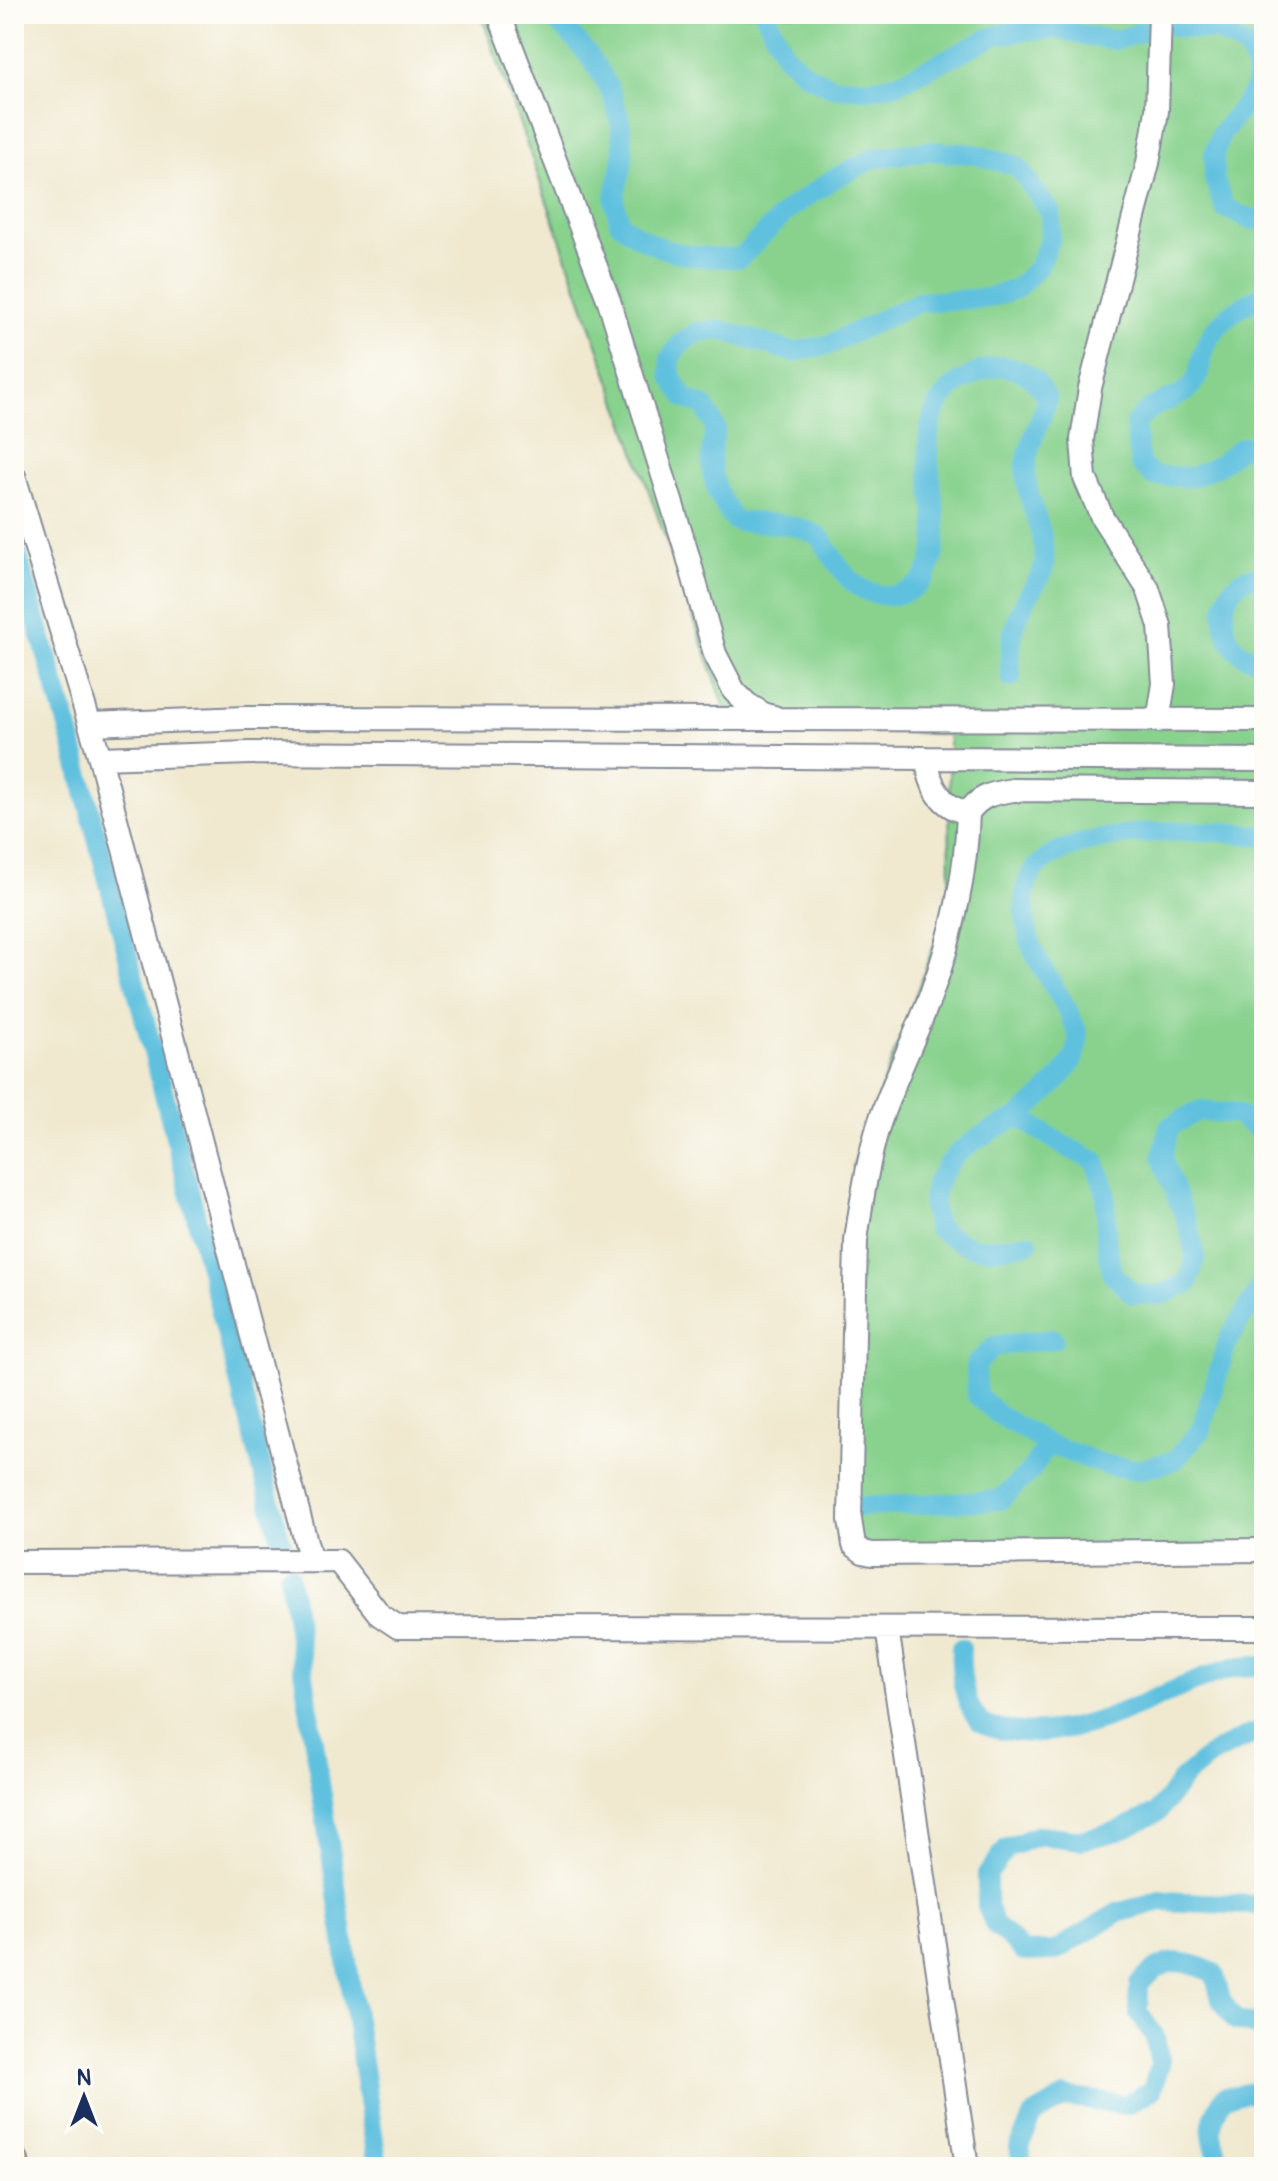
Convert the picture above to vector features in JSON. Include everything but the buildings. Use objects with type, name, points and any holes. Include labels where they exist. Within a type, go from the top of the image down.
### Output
[{"type":"main road","points":[[14,2161],[15,2167]]},
{"type":"lane","points":[[499,14],[609,301],[722,672],[747,704],[765,715],[809,721]]},
{"type":"lane","points":[[1158,721],[1164,684],[1160,626],[1148,589],[1102,517],[1085,478],[1082,440],[1090,388],[1148,163],[1157,111],[1160,14]]},
{"type":"lane","points":[[14,476],[91,724],[311,1561]]},
{"type":"lane","points":[[91,724],[245,718],[1264,720]]},
{"type":"lane","points":[[100,758],[250,753],[1264,760]]},
{"type":"lane","points":[[927,758],[928,777],[936,793],[954,810],[968,813]]},
{"type":"lane","points":[[1264,792],[1013,790],[991,794],[975,802],[968,813],[958,907],[930,997],[879,1126],[860,1209],[856,1241],[850,1505],[854,1545],[872,1554],[1264,1550]]},
{"type":"lane","points":[[14,1562],[338,1561],[380,1615],[398,1627],[1264,1628]]},
{"type":"lane","points":[[887,1628],[967,2167]]},
{"type":"green space","points":[[481,14],[1264,14],[1264,1554],[849,1549],[853,1166],[950,901],[949,735],[729,719]]},
{"type":"waterway","points":[[547,14],[591,59],[618,113],[623,161],[615,198],[619,222],[660,247],[691,255],[740,258],[789,209],[833,179],[874,158],[927,151],[974,154],[1017,166],[1051,213],[1050,239],[1038,267],[1016,289],[989,298],[919,302],[828,345],[793,352],[721,330],[698,332],[681,343],[670,358],[671,377],[685,398],[705,407],[716,428],[712,454],[713,477],[721,499],[735,521],[788,525],[809,531],[821,539],[854,584],[869,592],[888,596],[900,594],[919,584],[928,571],[935,548],[936,522],[928,442],[932,418],[944,396],[967,378],[991,368],[1014,368],[1031,377],[1047,399],[1026,466],[1028,487],[1043,544],[1044,567],[1015,624],[1010,654],[1011,677]]},
{"type":"waterway","points":[[765,14],[785,55],[806,74],[832,87],[869,89],[896,84],[994,36],[1060,29],[1116,40],[1145,31]]},
{"type":"waterway","points":[[1175,27],[1218,31],[1246,47],[1257,68],[1254,92],[1221,134],[1214,154],[1214,179],[1225,208],[1250,219],[1264,221]]},
{"type":"waterway","points":[[1264,295],[1219,325],[1207,343],[1197,379],[1191,387],[1150,409],[1135,424],[1140,464],[1153,476],[1193,477],[1219,465],[1240,448],[1264,443]]},
{"type":"waterway","points":[[14,545],[68,727],[282,1545]]},
{"type":"waterway","points":[[1264,578],[1248,578],[1236,585],[1228,598],[1224,614],[1226,630],[1233,645],[1245,656],[1264,661]]},
{"type":"waterway","points":[[1264,837],[1178,831],[1110,837],[1079,844],[1053,855],[1035,869],[1026,891],[1028,933],[1078,1037],[1077,1048],[1066,1070],[1019,1117],[1095,1161],[1106,1193],[1106,1239],[1112,1273],[1133,1294],[1161,1295],[1188,1283],[1196,1257],[1189,1228],[1162,1158],[1169,1127],[1198,1111],[1236,1114],[1259,1130],[1264,1146]]},
{"type":"waterway","points":[[1019,1117],[978,1138],[955,1157],[938,1181],[933,1203],[937,1227],[960,1242],[980,1248],[1028,1243]]},
{"type":"waterway","points":[[861,1507],[1000,1500],[1030,1472],[1048,1444],[1105,1465],[1139,1470],[1175,1460],[1201,1430],[1228,1340],[1264,1277]]},
{"type":"waterway","points":[[1048,1444],[999,1415],[977,1396],[976,1364],[995,1346],[1053,1339]]},
{"type":"waterway","points":[[289,1576],[378,2167]]},
{"type":"waterway","points":[[961,1648],[963,1684],[972,1710],[984,1724],[1011,1731],[1069,1729],[1124,1712],[1205,1677],[1233,1668],[1264,1666]]},
{"type":"waterway","points":[[1264,1733],[1252,1734],[1212,1754],[1183,1778],[1158,1812],[1118,1831],[1082,1840],[1039,1835],[1007,1848],[987,1875],[987,1906],[995,1925],[1024,1952],[1055,1951],[1117,1913],[1161,1901],[1252,1905],[1264,1901]]},
{"type":"waterway","points":[[1023,2167],[1019,2147],[1033,2116],[1065,2097],[1126,2105],[1152,2090],[1160,2064],[1155,2037],[1138,2012],[1139,1984],[1158,1968],[1174,1962],[1192,1964],[1214,1973],[1221,1999],[1235,2020],[1264,2028]]},
{"type":"waterway","points":[[1224,2167],[1214,2145],[1212,2130],[1218,2107],[1224,2097],[1264,2092]]}]
